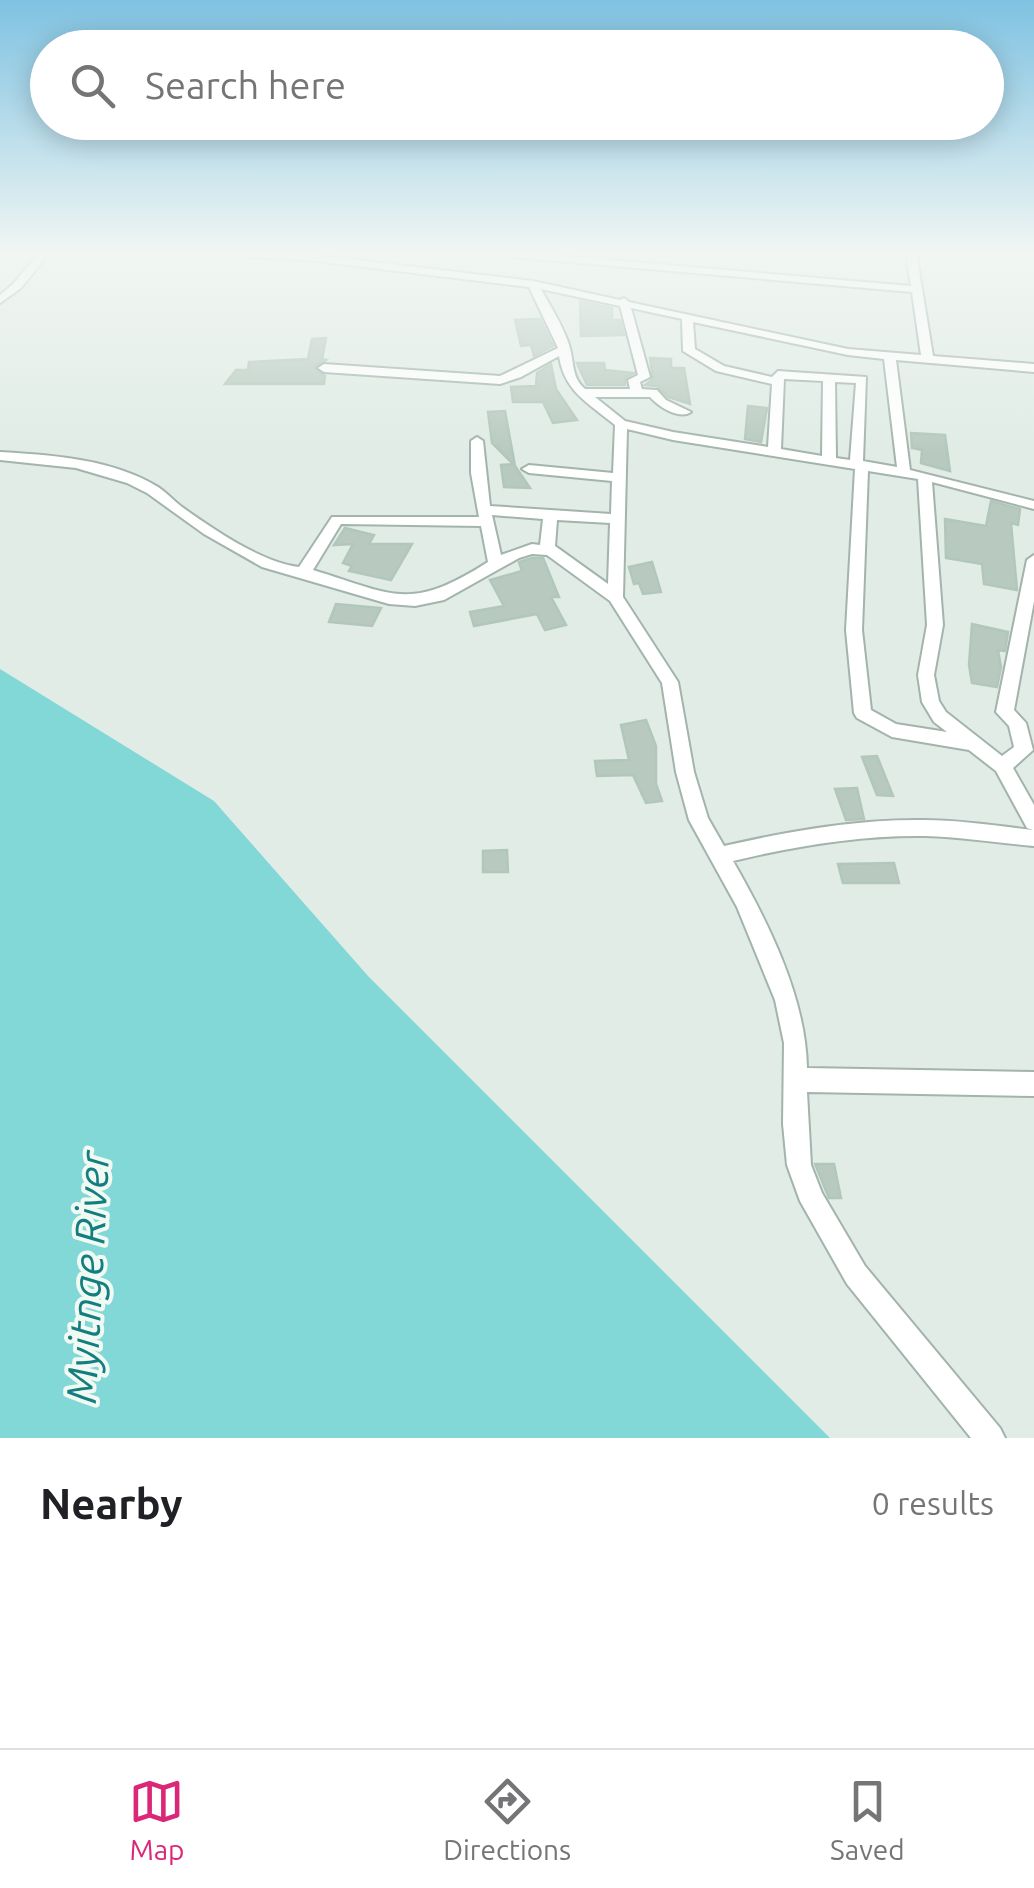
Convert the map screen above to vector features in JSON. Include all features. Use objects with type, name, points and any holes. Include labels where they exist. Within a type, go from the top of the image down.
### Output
[{"type":"street","points":[[549,319],[564,350],[568,375],[580,394],[621,424],[926,476],[1034,505]]},
{"type":"street","points":[[629,319],[644,377],[634,380],[636,391]]},
{"type":"street","points":[[686,319],[688,351],[720,369],[778,382]]},
{"type":"street","points":[[700,319],[848,352],[1034,368]]},
{"type":"street","points":[[921,319],[928,360]]},
{"type":"street","points":[[324,368],[500,380],[516,376],[536,361],[564,350]]},
{"type":"street","points":[[890,356],[904,472]]},
{"type":"street","points":[[774,452],[778,375],[862,380],[854,630],[863,713],[892,730],[975,744]]},
{"type":"street","points":[[829,377],[829,460]]},
{"type":"street","points":[[580,394],[653,393],[662,403],[685,412]]},
{"type":"street","points":[[615,596],[621,424]]},
{"type":"street","points":[[477,441],[484,516],[496,565]]},
{"type":"street","points":[[0,456],[53,460],[131,480],[152,489],[172,506],[268,563],[352,590],[405,602],[459,589],[529,548],[547,549],[615,596],[670,682],[691,795],[706,838],[746,902],[772,962],[795,1042],[794,1124],[799,1164],[813,1200],[856,1275],[990,1438]]},
{"type":"street","points":[[529,469],[621,478]]},
{"type":"street","points":[[926,476],[935,625],[926,675],[928,690],[940,717],[1002,766],[1034,822]]},
{"type":"street","points":[[304,573],[337,520],[550,514],[620,519]]},
{"type":"street","points":[[547,549],[550,514]]},
{"type":"street","points":[[1002,766],[1024,750],[1017,723],[1006,712],[1034,560]]},
{"type":"street","points":[[718,856],[758,846],[876,830],[931,828],[1034,838]]},
{"type":"street","points":[[797,1080],[1034,1084]]},
{"type":"water","name":"Myitnge River","points":[[0,669],[214,801],[368,976],[830,1438],[0,1438]]},
{"type":"building","points":[[540,319],[553,346],[534,356],[531,345],[521,346],[515,320]]},
{"type":"building","points":[[581,319],[620,320],[624,335],[581,336]]},
{"type":"building","points":[[326,338],[322,359],[326,360],[314,367],[325,376],[324,384],[225,384],[236,370],[248,370],[249,362],[308,359],[312,339]]},
{"type":"building","points":[[650,358],[671,359],[671,368],[684,368],[690,404],[668,397],[657,386],[645,385],[653,379]]},
{"type":"building","points":[[577,363],[604,363],[605,370],[634,373],[625,378],[625,385],[587,385]]},
{"type":"building","points":[[551,364],[556,389],[577,420],[553,423],[543,402],[513,402],[511,387],[536,386],[537,373]]},
{"type":"building","points":[[748,406],[767,408],[761,442],[745,439]]},
{"type":"building","points":[[505,411],[515,466],[530,488],[504,487],[501,465],[513,464],[492,443],[488,412]]},
{"type":"building","points":[[911,433],[945,435],[950,471],[921,463],[922,450],[912,448]]},
{"type":"building","points":[[991,501],[1020,509],[1018,525],[1011,523],[1017,590],[984,584],[982,564],[946,558],[945,519],[986,526]]},
{"type":"building","points":[[345,528],[374,535],[369,544],[412,544],[391,580],[349,571],[352,566],[343,563],[353,544],[334,545]]},
{"type":"building","points":[[543,558],[559,597],[551,597],[566,625],[545,630],[537,614],[474,626],[470,612],[504,606],[490,580],[522,571],[519,562]]},
{"type":"building","points":[[652,562],[661,592],[643,594],[639,583],[634,584],[629,567]]},
{"type":"building","points":[[336,604],[381,608],[372,626],[329,622]]},
{"type":"building","points":[[972,624],[1008,632],[1005,651],[998,650],[1001,667],[997,687],[972,683]]},
{"type":"building","points":[[646,720],[656,746],[656,784],[662,801],[646,803],[633,775],[597,776],[595,761],[629,760],[621,725]]},
{"type":"building","points":[[877,756],[893,796],[877,795],[862,757]]},
{"type":"building","points":[[857,788],[864,819],[846,820],[835,789]]},
{"type":"building","points":[[507,850],[508,872],[483,872],[483,851]]},
{"type":"building","points":[[894,863],[899,883],[843,883],[838,864]]},
{"type":"building","points":[[815,1164],[834,1164],[841,1198],[829,1198]]}]
